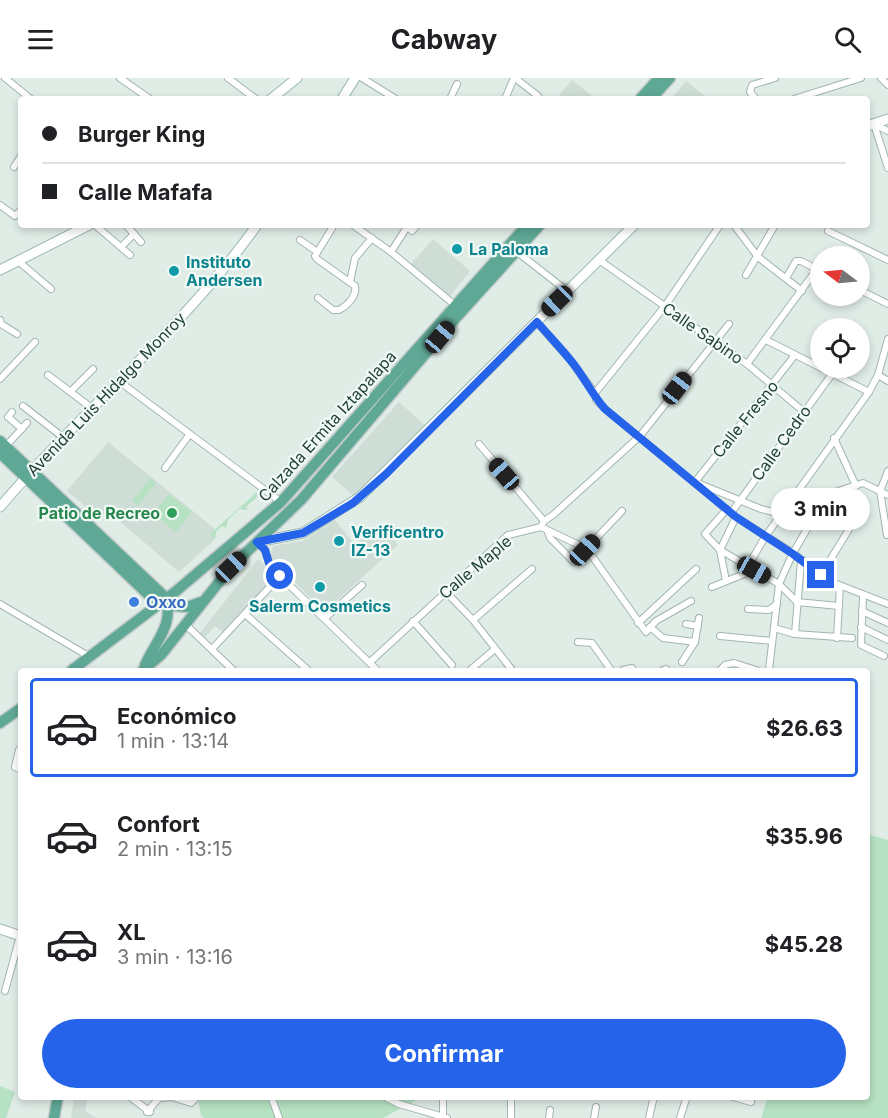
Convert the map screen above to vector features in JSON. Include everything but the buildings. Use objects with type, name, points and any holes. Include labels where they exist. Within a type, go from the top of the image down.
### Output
[{"type":"main road","points":[[643,96],[659,78]]},
{"type":"main road","points":[[654,96],[670,78]]},
{"type":"main road","name":"Calzada Ermita Iztapalapa","points":[[75,668],[164,602],[281,502],[524,228]]},
{"type":"main road","name":"Calzada Ermita Iztapalapa","points":[[144,668],[161,655],[231,567],[301,500],[537,228]]},
{"type":"main road","points":[[2,447],[164,602],[169,616],[166,628],[143,668]]},
{"type":"main road","points":[[164,602],[191,606],[209,596]]},
{"type":"main road","points":[[0,723],[18,710]]},
{"type":"main road","points":[[54,1118],[57,1100]]},
{"type":"street","points":[[5,78],[28,96]]},
{"type":"street","points":[[120,78],[146,96]]},
{"type":"street","points":[[228,78],[252,96]]},
{"type":"street","points":[[275,96],[296,78]]},
{"type":"street","points":[[344,96],[356,78]]},
{"type":"street","points":[[362,78],[391,96]]},
{"type":"street","points":[[506,96],[514,78],[538,96]]},
{"type":"street","points":[[753,96],[750,92],[752,85],[775,78]]},
{"type":"street","points":[[804,96],[861,78]]},
{"type":"street","points":[[881,78],[888,85]]},
{"type":"street","points":[[452,96],[458,84]]},
{"type":"street","points":[[871,125],[888,119]]},
{"type":"street","points":[[871,125],[888,131]]},
{"type":"street","points":[[871,125],[888,168]]},
{"type":"street","points":[[14,166],[18,160]]},
{"type":"street","points":[[0,206],[15,216],[18,213]]},
{"type":"street","points":[[1,268],[83,228]]},
{"type":"street","points":[[98,228],[130,255]]},
{"type":"street","points":[[129,228],[141,242]]},
{"type":"street","name":"Avenida Luis Hidalgo Monroy","points":[[0,507],[28,474],[120,382],[227,266],[255,228]]},
{"type":"street","points":[[318,298],[333,310],[339,310],[356,291],[355,286],[317,259],[316,252],[332,228]]},
{"type":"street","points":[[364,228],[372,238],[456,306]]},
{"type":"street","points":[[391,252],[406,228]]},
{"type":"street","points":[[257,542],[303,533],[353,503],[386,474],[631,228]]},
{"type":"street","points":[[595,393],[665,306],[718,228]]},
{"type":"street","points":[[736,228],[758,257],[802,291]]},
{"type":"street","points":[[746,275],[773,228]]},
{"type":"street","points":[[828,231],[888,260]]},
{"type":"street","points":[[121,248],[134,234]]},
{"type":"street","points":[[350,282],[355,258],[372,238]]},
{"type":"street","points":[[300,240],[316,252]]},
{"type":"street","points":[[516,251],[567,291]]},
{"type":"street","name":"Calle Sabino","points":[[599,260],[747,364],[804,412]]},
{"type":"street","points":[[18,261],[51,289]]},
{"type":"street","points":[[786,278],[796,261],[810,266]]},
{"type":"street","points":[[747,364],[810,281]]},
{"type":"street","points":[[870,295],[888,304]]},
{"type":"street","points":[[0,320],[1,324],[17,334]]},
{"type":"street","points":[[537,322],[572,361],[595,393],[596,400],[605,409],[731,513],[821,575],[840,586],[888,604]]},
{"type":"street","name":"Calle Maple","points":[[370,662],[508,535],[543,524],[640,436],[729,324]]},
{"type":"street","points":[[712,587],[751,568],[765,537],[868,392],[878,375],[888,339]]},
{"type":"street","points":[[766,340],[810,363]]},
{"type":"street","points":[[0,379],[35,342]]},
{"type":"street","name":"Calle Fresno","points":[[695,482],[795,355]]},
{"type":"street","points":[[70,392],[93,369]]},
{"type":"street","points":[[48,375],[93,409]]},
{"type":"street","points":[[878,375],[888,381]]},
{"type":"street","name":"Calle Cedro","points":[[731,513],[829,378]]},
{"type":"street","points":[[840,378],[868,392]]},
{"type":"street","points":[[120,382],[281,502]]},
{"type":"street","points":[[23,406],[64,438]]},
{"type":"street","points":[[2,447],[24,426],[8,417],[12,411]]},
{"type":"street","points":[[165,468],[189,435]]},
{"type":"street","points":[[821,575],[854,521],[853,487],[834,438]]},
{"type":"street","points":[[479,444],[543,524],[550,538],[574,562]]},
{"type":"street","points":[[887,535],[880,491],[888,471]]},
{"type":"street","points":[[695,482],[773,512],[863,483],[888,495]]},
{"type":"street","points":[[769,668],[779,584],[793,554],[827,495]]},
{"type":"street","points":[[585,550],[622,511]]},
{"type":"street","points":[[731,513],[705,534],[720,550],[779,584],[797,602],[839,606]]},
{"type":"street","points":[[726,581],[720,550],[731,513]]},
{"type":"street","points":[[548,532],[579,544],[592,556],[638,623],[663,638],[695,642]]},
{"type":"street","points":[[257,542],[265,550],[269,563],[280,576],[375,668]]},
{"type":"street","points":[[795,634],[801,561]]},
{"type":"street","points":[[473,620],[532,569]]},
{"type":"street","points":[[638,623],[696,569]]},
{"type":"street","points":[[212,649],[280,576]]},
{"type":"street","points":[[325,618],[362,585]]},
{"type":"street","points":[[837,638],[840,586]]},
{"type":"street","points":[[445,591],[473,620],[510,668]]},
{"type":"street","points":[[863,595],[861,645],[884,656]]},
{"type":"street","points":[[648,629],[656,621],[691,601]]},
{"type":"street","points":[[0,604],[91,657]]},
{"type":"street","points":[[748,609],[769,610],[777,604]]},
{"type":"street","points":[[862,611],[888,623]]},
{"type":"street","points":[[245,615],[306,668]]},
{"type":"street","points":[[682,662],[695,642],[699,618]]},
{"type":"street","points":[[413,621],[452,665]]},
{"type":"street","points":[[185,624],[231,668]]},
{"type":"street","points":[[686,624],[698,626]]},
{"type":"street","points":[[861,627],[888,640]]},
{"type":"street","points":[[774,628],[795,634],[852,638]]},
{"type":"street","points":[[720,636],[772,641]]},
{"type":"street","points":[[578,642],[592,644],[610,668]]},
{"type":"street","points":[[472,668],[495,649]]},
{"type":"street","points":[[722,668],[725,664],[734,663],[750,668]]},
{"type":"street","points":[[18,754],[15,767],[18,768]]},
{"type":"street","points":[[0,929],[18,935]]},
{"type":"street","points":[[5,991],[18,943]]},
{"type":"street","points":[[134,1100],[149,1112],[158,1100]]},
{"type":"street","points":[[272,1100],[279,1118]]},
{"type":"street","points":[[391,1100],[445,1117],[443,1100]]},
{"type":"street","points":[[511,1100],[511,1118]]},
{"type":"street","points":[[649,1118],[653,1100]]},
{"type":"street","points":[[680,1118],[686,1100]]},
{"type":"street","points":[[744,1100],[751,1102]]},
{"type":"street","points":[[594,1118],[596,1107]]},
{"type":"street","points":[[549,1118],[550,1110]]},
{"type":"shaded area","points":[[572,80],[592,96],[559,96]]},
{"type":"shaded area","points":[[686,81],[705,96],[674,96]]},
{"type":"shaded area","points":[[433,239],[470,271],[450,296],[411,264]]},
{"type":"shaded area","points":[[399,402],[428,428],[355,497],[332,477]]},
{"type":"shaded area","points":[[108,442],[215,529],[210,534],[215,539],[179,572],[110,513],[92,515],[93,513],[67,491]]},
{"type":"shaded area","points":[[335,520],[355,545],[379,524],[398,545],[324,612],[270,557],[273,546],[303,541]]},
{"type":"shaded area","points":[[258,559],[276,576],[223,632],[215,626],[205,637],[200,633]]},
{"type":"shaded area","points":[[74,1100],[87,1100],[85,1111],[96,1118],[71,1118]]},
{"type":"green space","points":[[150,478],[156,483],[138,506],[132,501]]},
{"type":"green space","points":[[257,492],[257,497],[246,507],[248,510],[239,509],[228,520],[226,528],[222,526],[216,532],[215,539],[210,534]]},
{"type":"green space","name":"Patio de Recreo","points":[[169,494],[192,512],[176,532],[153,514]]},
{"type":"green space","points":[[870,835],[888,840],[888,1118],[761,1118],[767,1100],[870,1100]]},
{"type":"green space","points":[[0,1086],[15,1092],[6,1118],[0,1118]]},
{"type":"green space","points":[[198,1100],[416,1100],[383,1118],[204,1118],[201,1116]]},
{"type":"place","name":"La Paloma","points":[[457,249]]},
{"type":"place","name":"Instituto Andersen","points":[[174,271]]},
{"type":"place","name":"Patio de Recreo","points":[[172,513]]},
{"type":"place","name":"Verificentro IZ-13","points":[[339,541]]},
{"type":"place","name":"Salerm Cosmetics","points":[[320,587]]},
{"type":"place","name":"Oxxo","points":[[134,602]]},
{"type":"route","points":[[280,576],[269,563],[265,550],[257,542],[303,533],[353,503],[386,474],[537,322],[572,361],[595,393],[596,400],[605,409],[736,517],[821,575]]}]
